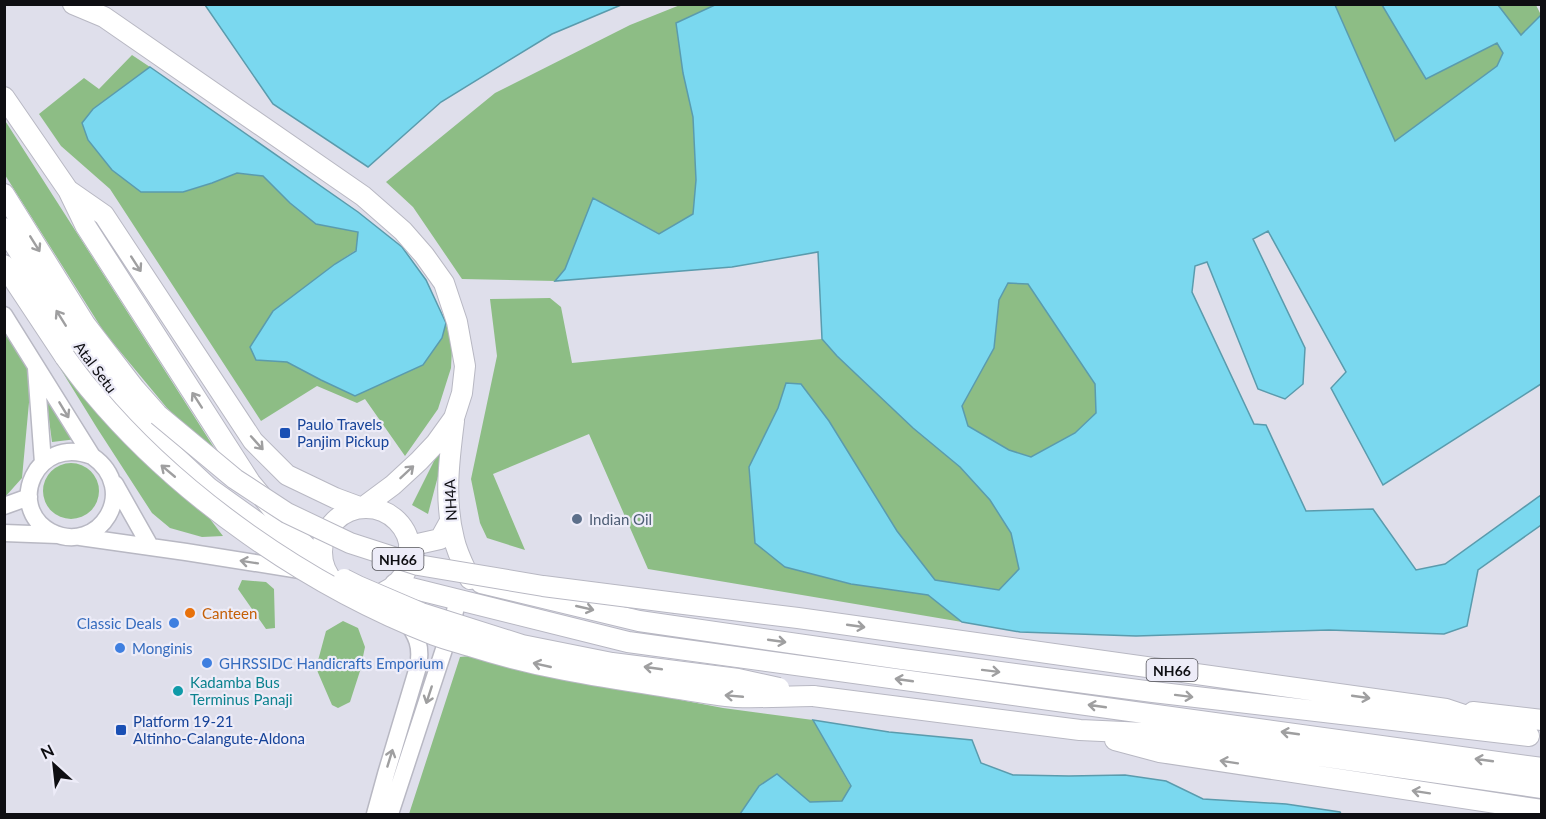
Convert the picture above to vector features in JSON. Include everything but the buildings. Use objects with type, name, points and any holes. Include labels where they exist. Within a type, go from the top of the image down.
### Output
[{"type":"main road","points":[[73,4],[99,11],[363,196],[403,231],[444,283],[458,322],[465,366],[462,393],[454,418],[436,443],[393,485],[362,508],[339,517],[330,526],[321,550],[325,568]]},
{"type":"main road","points":[[4,97],[68,190],[85,225],[250,482],[325,568],[335,584],[344,590],[365,596],[376,595],[395,584],[406,570],[410,549],[406,533],[398,522],[388,514],[335,498],[287,475],[253,441],[104,215],[68,190]]},
{"type":"main road","name":"Atal Setu","points":[[4,194],[85,324],[158,415],[235,479],[287,513],[350,543],[418,566],[543,586],[798,618],[1446,709]]},
{"type":"main road","name":"Atal Setu","points":[[4,228],[97,371],[145,428],[209,488],[310,560],[358,586],[421,613],[522,645],[612,663],[738,679],[813,696]]},
{"type":"main road","points":[[4,265],[65,357],[92,393],[158,462],[241,529],[345,594],[435,636],[505,657],[553,668],[736,697],[813,696]]},
{"type":"main road","points":[[4,315],[92,456],[104,466],[150,546]]},
{"type":"main road","points":[[36,364],[43,463]]},
{"type":"main road","name":"NH4A","points":[[454,418],[448,480],[450,521],[455,542],[470,579]]},
{"type":"main road","points":[[92,456],[75,451],[66,452],[43,463],[33,475],[29,489],[30,505],[38,520],[44,527],[67,535],[91,532],[105,521],[113,505],[112,480]]},
{"type":"main road","points":[[4,506],[29,497]]},
{"type":"main road","points":[[410,549],[440,538],[450,521]]},
{"type":"main road","points":[[4,533],[67,535],[325,568]]},
{"type":"main road","points":[[410,549],[470,579],[639,621],[1153,692],[1535,737]]},
{"type":"main road","points":[[395,584],[628,642],[1542,768]]},
{"type":"main road","points":[[375,814],[421,653],[414,632],[401,613],[376,595]]},
{"type":"main road","points":[[390,814],[459,599]]},
{"type":"main road","name":"NH66","points":[[813,696],[1080,730],[1167,734],[1542,788]]},
{"type":"main road","points":[[1446,709],[1542,720]]},
{"type":"main road","name":"NH66","points":[[1446,709],[1535,737]]},
{"type":"main road","points":[[1080,730],[1160,752],[1542,810]]},
{"type":"green space","points":[[680,5],[717,5],[676,23],[683,73],[693,117],[696,180],[693,214],[660,234],[593,198],[565,269],[555,281],[462,279],[413,207],[386,182],[495,93],[630,25]]},
{"type":"green space","points":[[1335,5],[1382,5],[1426,79],[1497,43],[1503,53],[1497,66],[1395,141]]},
{"type":"green space","points":[[1498,5],[1536,5],[1541,15],[1521,36]]},
{"type":"green space","points":[[132,55],[150,67],[93,109],[88,140],[112,170],[141,192],[183,192],[237,173],[263,176],[290,203],[316,224],[358,232],[356,250],[312,282],[256,360],[287,362],[356,396],[442,338],[446,323],[452,348],[451,368],[438,409],[405,456],[365,399],[357,403],[317,386],[261,421],[110,189],[61,146],[39,114],[84,78],[99,89]]},
{"type":"green space","points":[[4,119],[215,449],[167,408],[104,332],[5,175]]},
{"type":"green space","points":[[5,279],[200,506],[223,536],[202,537],[170,528],[152,513]]},
{"type":"green space","points":[[1008,283],[1028,284],[1095,384],[1096,413],[1075,433],[1031,457],[1009,450],[968,426],[962,406],[994,348],[999,300]]},
{"type":"green space","points":[[550,298],[561,307],[572,363],[822,339],[913,428],[960,467],[990,500],[1011,533],[1019,569],[999,590],[935,580],[897,531],[829,421],[800,384],[786,383],[778,408],[749,467],[755,543],[785,567],[851,584],[928,595],[962,622],[648,569],[589,434],[493,474],[525,550],[487,538],[480,523],[471,479],[497,356],[490,299]]},
{"type":"green space","points":[[4,328],[32,370],[22,478],[5,497]]},
{"type":"green space","points":[[46,397],[77,439],[52,442]]},
{"type":"green space","points":[[451,427],[428,514],[412,505]]},
{"type":"green space","points":[[65,463],[77,463],[87,467],[95,475],[99,491],[95,507],[87,515],[77,519],[65,519],[55,515],[47,507],[43,497],[43,485],[47,475],[55,467]]},
{"type":"green space","points":[[242,580],[266,582],[274,589],[275,628],[266,629],[238,589]]},
{"type":"green space","points":[[343,621],[358,628],[365,647],[350,702],[338,708],[332,705],[316,668],[326,631]]},
{"type":"green space","points":[[480,655],[602,685],[723,708],[813,720],[851,787],[842,801],[810,802],[759,786],[740,814],[409,814],[460,657]]},
{"type":"water","points":[[717,4],[1335,5],[1395,141],[1497,66],[1503,53],[1497,43],[1426,79],[1382,5],[1498,5],[1521,35],[1541,15],[1541,384],[1383,485],[1331,388],[1346,372],[1268,231],[1253,239],[1305,348],[1303,384],[1285,399],[1258,389],[1207,262],[1195,266],[1192,292],[1254,424],[1266,425],[1306,511],[1373,509],[1416,570],[1445,564],[1541,495],[1541,525],[1478,570],[1467,626],[1444,634],[1329,630],[1136,636],[1020,632],[962,622],[928,595],[851,584],[785,567],[755,543],[749,467],[778,408],[786,383],[801,384],[829,421],[897,531],[935,580],[999,590],[1019,569],[1011,533],[990,500],[960,467],[913,428],[822,339],[818,252],[732,267],[555,281],[565,269],[593,198],[659,234],[693,214],[696,180],[693,117],[683,73],[676,23]],"holes":[[[1008,283],[1028,284],[1095,384],[1096,413],[1075,433],[1031,457],[1009,450],[968,426],[962,406],[994,348],[999,300]]]},
{"type":"water","points":[[205,5],[621,5],[552,34],[441,102],[368,167],[273,104]]},
{"type":"water","points":[[150,67],[358,212],[402,247],[426,280],[446,323],[442,338],[423,365],[355,396],[287,362],[256,360],[250,347],[273,311],[356,251],[358,232],[316,224],[290,203],[263,176],[237,173],[183,192],[141,192],[112,170],[88,140],[82,123],[93,109]]},
{"type":"water","points":[[813,720],[889,732],[972,740],[981,763],[1013,775],[1125,775],[1166,781],[1203,799],[1286,804],[1341,814],[740,814],[759,786],[777,774],[810,802],[842,801],[851,786]]},
{"type":"place","name":"Paulo Travels Panjim Pickup","points":[[285,433]]},
{"type":"place","name":"Indian Oil","points":[[577,519]]},
{"type":"place","name":"Canteen","points":[[190,613]]},
{"type":"place","name":"Classic Deals","points":[[174,623]]},
{"type":"place","name":"Monginis","points":[[120,648]]},
{"type":"place","name":"GHRSSIDC Handicrafts Emporium","points":[[207,663]]},
{"type":"place","name":"Kadamba Bus Terminus Panaji","points":[[178,691]]},
{"type":"place","name":"Platform 19-21 Altinho-Calangute-Aldona","points":[[121,730]]}]
